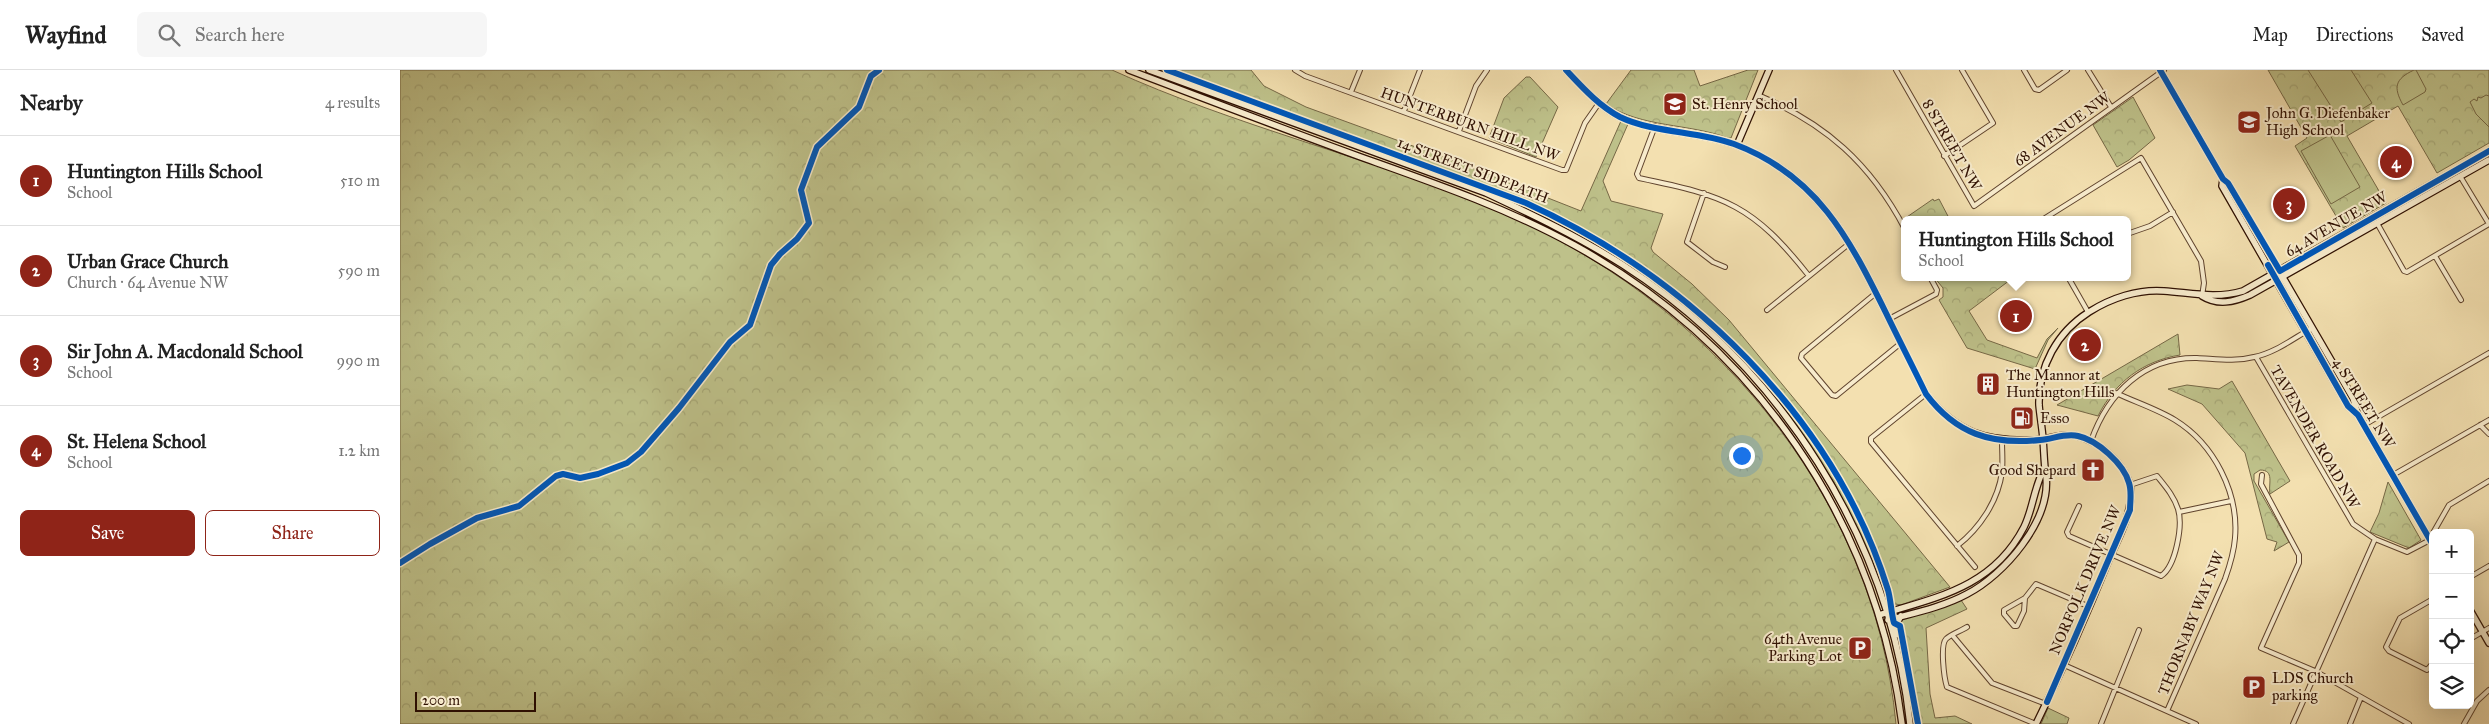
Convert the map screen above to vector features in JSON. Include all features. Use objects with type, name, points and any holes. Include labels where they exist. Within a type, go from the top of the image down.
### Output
[{"type":"main road","points":[[1128,70],[1277,127],[1487,202],[1556,236],[1622,274],[1705,340],[1743,378],[1783,426],[1824,487],[1848,534],[1879,615],[1893,667],[1902,724]]},
{"type":"main road","points":[[1149,70],[1486,194],[1540,217],[1625,266],[1674,303],[1709,333],[1774,401],[1829,480],[1856,531],[1884,601],[1899,659]]},
{"type":"main road","points":[[1566,70],[1599,103],[1620,116],[1655,126],[1720,139],[1765,159],[1796,178],[1824,206],[1850,243],[1926,394],[1940,412],[1967,430],[2002,441],[2043,440],[2068,434],[2091,441],[2126,474],[2130,485]]},
{"type":"main road","points":[[1737,145],[1769,70]]},
{"type":"main road","name":"4 STREET NW","points":[[2162,71],[2222,179],[2228,183],[2356,402],[2358,415]]},
{"type":"main road","name":"64 AVENUE NW","points":[[2202,296],[2211,302],[2228,302],[2242,299],[2261,290],[2277,281],[2282,274],[2373,217],[2489,151]]},
{"type":"main road","name":"64 AVENUE NW","points":[[1881,622],[1965,595],[1987,582],[2010,562],[2027,537],[2039,513],[2046,477],[2039,393],[2046,363],[2065,332],[2088,312],[2113,299],[2134,293],[2163,291],[2202,296],[2243,291],[2273,274],[2282,274],[2377,224],[2489,160]]},
{"type":"main road","name":"4 STREET NW","points":[[2222,179],[2222,186],[2348,406],[2358,415],[2429,533]]},
{"type":"main road","points":[[2261,290],[2271,288],[2283,292]]},
{"type":"main road","name":"64 AVENUE NW","points":[[1879,615],[1945,595],[1966,586],[2000,561],[2024,527],[2044,469]]},
{"type":"main road","name":"NORFOLK DRIVE NW","points":[[2036,724],[2090,607],[2130,510],[2130,485]]},
{"type":"main road","points":[[1884,601],[1893,608],[1910,606]]},
{"type":"main road","points":[[1901,616],[1896,624],[1895,633],[1910,724]]},
{"type":"main road","points":[[2474,617],[2489,643]]},
{"type":"street","name":"HUNTERBURN HILL NW","points":[[1295,70],[1534,160],[1566,170],[1585,123],[1599,103]]},
{"type":"street","points":[[1351,92],[1360,70]]},
{"type":"street","points":[[1404,111],[1420,70]]},
{"type":"street","points":[[1459,131],[1476,86],[1487,70]]},
{"type":"street","name":"8 STREET NW","points":[[1896,70],[1974,206]]},
{"type":"street","points":[[1944,156],[1993,123],[1962,70]]},
{"type":"street","points":[[2024,70],[2035,89],[2038,90],[2067,70]]},
{"type":"street","points":[[2088,70],[2110,107]]},
{"type":"street","name":"68 AVENUE NW","points":[[1974,206],[2162,71]]},
{"type":"street","points":[[1758,95],[1810,121],[1837,141],[1870,173],[1901,222]]},
{"type":"street","points":[[1655,126],[1638,174],[1639,178],[1704,193],[1730,202],[1751,214],[1781,242],[1810,276]]},
{"type":"street","points":[[2048,216],[2141,158],[2203,266],[2202,296]]},
{"type":"street","points":[[2373,217],[2404,271],[2407,272],[2435,256],[2489,224],[2457,169]]},
{"type":"street","points":[[1704,193],[1687,242],[1713,262],[1725,267]]},
{"type":"street","points":[[2131,233],[2150,226],[2173,212]]},
{"type":"street","points":[[1767,310],[1850,243]]},
{"type":"street","points":[[2435,256],[2461,300]]},
{"type":"street","points":[[1888,319],[1936,294],[1937,290],[1932,281]]},
{"type":"street","points":[[2070,281],[2088,312]]},
{"type":"street","points":[[1876,292],[1802,354],[1801,358],[1832,395],[1836,396],[1901,343]]},
{"type":"street","points":[[2091,441],[2116,393],[2142,372],[2165,362],[2197,358],[2223,361],[2256,357],[2312,328]]},
{"type":"street","points":[[2364,426],[2489,353]]},
{"type":"street","name":"TAVENDER ROAD NW","points":[[2256,357],[2348,518],[2375,539],[2407,552],[2429,540]]},
{"type":"street","name":"THORNABY WAY NW","points":[[2116,393],[2175,420],[2193,434],[2210,452],[2221,470],[2229,487],[2235,516],[2233,556],[2167,711]]},
{"type":"street","points":[[1926,394],[1871,438],[1871,442],[1975,567]]},
{"type":"street","points":[[2393,476],[2489,420]]},
{"type":"street","points":[[2480,426],[2489,434]]},
{"type":"street","points":[[1957,546],[1966,539],[1988,512],[1997,492],[2002,473],[2002,441]]},
{"type":"street","points":[[2262,475],[2261,484],[2299,556],[2299,563],[2261,648],[2315,671],[2408,724]]},
{"type":"street","points":[[2079,506],[2067,532],[2068,536],[2161,576],[2175,554],[2179,530],[2179,512],[2171,494],[2156,476],[2130,485]]},
{"type":"street","points":[[2437,529],[2449,505],[2489,481]]},
{"type":"street","points":[[2179,512],[2231,501]]},
{"type":"street","points":[[2293,724],[2375,539]]},
{"type":"street","points":[[2474,575],[2489,566]]},
{"type":"street","points":[[2025,598],[2024,611],[2017,626],[2014,626],[2004,614],[2004,610],[2025,598],[2036,584],[2090,607]]},
{"type":"street","points":[[2429,601],[2400,618],[2386,647],[2389,651],[2418,667],[2427,670],[2432,664]]},
{"type":"street","points":[[1967,627],[1948,637],[1943,643],[1944,678],[1947,687],[2036,724]]},
{"type":"street","points":[[2474,637],[2489,628]]},
{"type":"street","points":[[2101,724],[2140,630]]},
{"type":"street","points":[[1953,636],[1992,683],[2046,704]]},
{"type":"street","points":[[2064,665],[2196,724]]},
{"type":"street","points":[[2464,724],[2477,702],[2489,690]]},
{"type":"street","points":[[2350,724],[2361,697]]},
{"type":"green space","points":[[400,70],[1112,70],[1206,108],[1399,173],[1494,209],[1571,247],[1643,294],[1709,349],[1766,412],[1815,482],[1854,557],[1881,638],[1896,724],[400,724]]},
{"type":"green space","points":[[1155,70],[1251,70],[1264,86],[1306,107],[1454,161],[1581,211],[1621,121],[1628,124],[1603,181],[1611,201],[1663,214],[1651,248],[1653,252],[1692,284],[1729,320],[1950,587],[1901,605],[1889,603],[1858,530],[1832,479],[1775,398],[1711,331],[1626,263],[1545,216],[1488,191]]},
{"type":"green space","name":"St. Henry School","points":[[1631,70],[1694,70],[1700,86],[1748,70],[1758,70],[1731,138],[1728,138],[1713,133],[1635,117],[1620,112],[1606,104]]},
{"type":"green space","points":[[2268,70],[2489,70],[2489,143],[2437,173],[2398,106],[2347,136],[2386,203],[2343,228],[2295,146],[2307,138]]},
{"type":"green space","points":[[2308,70],[2351,70],[2372,103],[2341,122]]},
{"type":"green space","points":[[2416,70],[2426,89],[2425,92],[2403,105],[2398,93],[2398,84],[2403,77]]},
{"type":"green space","points":[[1526,77],[1530,77],[1558,107],[1536,157],[1489,138],[1504,98]]},
{"type":"green space","points":[[2486,95],[2489,96],[2489,127],[2476,114],[2470,102],[2474,99],[2477,101],[2478,97],[2481,98]]},
{"type":"green space","points":[[2133,97],[2155,138],[2129,160],[2117,167],[2093,125]]},
{"type":"green space","points":[[2330,135],[2360,187],[2331,204],[2301,151]]},
{"type":"green space","points":[[1933,199],[1934,201],[1939,199],[1948,216],[1908,216]]},
{"type":"green space","points":[[1937,281],[2009,281],[1969,311],[1987,340],[2037,358],[2047,339],[2058,328],[2048,340],[2035,369],[1967,348],[1939,300],[1943,297],[1943,288]]},
{"type":"green space","points":[[2178,334],[2180,355],[2154,362],[2132,375],[2113,393],[2098,416],[2057,405]]},
{"type":"green space","points":[[2232,381],[2290,481],[2270,494],[2268,472],[2260,470],[2254,474],[2254,481],[2289,542],[2274,551],[2277,542],[2267,539],[2245,453],[2202,404],[2168,389],[2187,385],[2219,389]]},
{"type":"green space","points":[[2388,482],[2421,540],[2409,548],[2370,532],[2379,513]]},
{"type":"green space","points":[[1961,600],[1967,609],[1926,628],[1930,694],[1935,718],[1955,716],[1972,724],[1913,724],[1897,636],[1899,622],[1905,618]]},
{"type":"green space","points":[[2048,708],[2069,718],[2067,724],[2041,724]]},
{"type":"cycle path","points":[[400,563],[477,518],[519,506],[556,476],[563,474],[580,478],[598,474],[627,463],[641,452],[679,408],[730,342],[750,325],[771,265],[797,239],[809,223],[801,190],[817,147],[859,107],[871,76],[879,70]]},
{"type":"cycle path","name":"14 STREET SIDEPATH","points":[[1167,70],[1526,203],[1586,234],[1643,270],[1697,312],[1748,359],[1792,411],[1831,467],[1864,526],[1888,590],[1894,623],[1900,626],[1918,724]]},
{"type":"cycle path","points":[[1566,70],[1598,102],[1620,117],[1647,126],[1734,144],[1763,157],[1788,173],[1809,191],[1844,235],[1858,259],[1926,394],[1950,419],[1976,434],[2006,441],[2078,436],[2093,442],[2109,454],[2122,468],[2130,486],[2130,510],[2047,702]]},
{"type":"cycle path","points":[[2160,70],[2223,179],[2228,183],[2280,271],[2489,151]]},
{"type":"cycle path","points":[[2268,265],[2348,406],[2358,415],[2429,538]]},
{"type":"place","name":"St. Henry School","points":[[1675,104]]},
{"type":"place","name":"John G. Diefenbaker High School","points":[[2249,122]]},
{"type":"place","name":"St. Helena School","points":[[2396,162]]},
{"type":"place","name":"Sir John A. Macdonald School","points":[[2289,204]]},
{"type":"place","name":"Huntington Hills School","points":[[2016,316]]},
{"type":"place","name":"Urban Grace Church","points":[[2085,345]]},
{"type":"place","name":"The Mannor at Huntington Hills","points":[[1988,384]]},
{"type":"place","name":"Esso","points":[[2022,418]]},
{"type":"place","name":"Good Shepard","points":[[2093,470]]},
{"type":"place","name":"64th Avenue Parking Lot","points":[[1860,648]]},
{"type":"place","name":"LDS Church parking","points":[[2254,687]]}]
